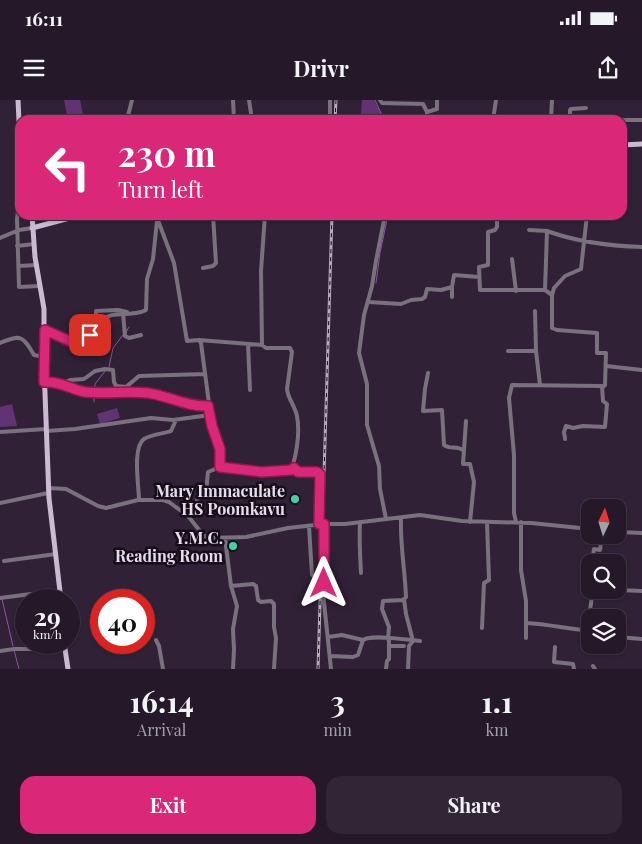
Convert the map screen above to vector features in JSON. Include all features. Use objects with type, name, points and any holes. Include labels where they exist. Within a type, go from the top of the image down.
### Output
[{"type":"main road","points":[[18,100],[19,115]]},
{"type":"main road","points":[[627,145],[642,144]]},
{"type":"main road","points":[[32,220],[39,286],[44,309],[44,382],[48,490],[60,589]]},
{"type":"main road","points":[[32,228],[63,220]]},
{"type":"main road","points":[[66,654],[68,669]]},
{"type":"street","points":[[128,115],[132,100]]},
{"type":"street","points":[[233,100],[234,115]]},
{"type":"street","points":[[249,100],[251,115]]},
{"type":"street","points":[[330,100],[330,115]]},
{"type":"street","points":[[380,100],[382,103],[423,104],[427,112],[437,109],[437,100]]},
{"type":"street","points":[[493,115],[496,100]]},
{"type":"street","points":[[551,115],[552,100]]},
{"type":"street","points":[[570,115],[571,108],[586,108]]},
{"type":"street","points":[[627,120],[642,120]]},
{"type":"street","points":[[18,220],[19,287],[39,286]]},
{"type":"street","points":[[96,325],[96,310],[105,309],[134,314],[147,308],[148,279],[153,259],[156,220]]},
{"type":"street","points":[[157,220],[174,263],[187,341],[199,340],[262,345],[266,348],[290,348],[292,352],[287,389],[297,417],[297,443],[293,465],[298,472],[317,472],[320,474],[319,524]]},
{"type":"street","points":[[203,268],[215,265],[217,259],[213,220]]},
{"type":"street","points":[[262,345],[261,271],[265,220]]},
{"type":"street","points":[[384,220],[369,302],[364,316],[359,353],[367,384],[367,425],[379,466],[380,490],[386,519]]},
{"type":"street","points":[[497,220],[495,230],[488,232],[488,265],[479,267],[480,290],[545,290],[552,295]]},
{"type":"street","points":[[565,439],[564,432],[566,426],[573,428],[583,426],[605,427],[607,404],[603,401],[603,387],[605,385],[606,353],[597,353],[597,333],[552,329],[552,295],[554,288],[565,276],[581,268],[587,220]]},
{"type":"street","points":[[0,238],[17,230],[32,228]]},
{"type":"street","points":[[529,230],[547,231],[562,237],[598,243],[642,247]]},
{"type":"street","points":[[545,290],[547,231]]},
{"type":"street","points":[[17,246],[34,244]]},
{"type":"street","points":[[512,259],[516,290]]},
{"type":"street","points":[[18,266],[37,264]]},
{"type":"street","points":[[452,297],[454,275],[479,277]]},
{"type":"street","points":[[369,302],[401,304],[411,300],[422,299],[425,297],[427,289],[442,290],[452,287]]},
{"type":"street","points":[[535,311],[536,351],[540,385]]},
{"type":"street","points":[[45,330],[66,340],[80,342],[88,339],[96,325],[110,315],[123,313]]},
{"type":"street","points":[[123,313],[125,336],[129,338],[141,335]]},
{"type":"street","points":[[0,343],[16,337],[23,338],[34,354],[44,357]]},
{"type":"street","points":[[199,340],[206,374],[208,406],[212,426],[220,449],[220,467]]},
{"type":"street","points":[[248,344],[250,390]]},
{"type":"street","points":[[508,351],[536,351]]},
{"type":"street","points":[[606,366],[642,370]]},
{"type":"street","points":[[63,384],[70,380],[84,379],[95,371],[104,369],[113,370],[116,386],[126,387],[140,376],[206,374]]},
{"type":"street","points":[[428,373],[424,390],[423,411],[442,410],[444,445],[446,447],[460,448],[464,451]]},
{"type":"street","points":[[44,382],[52,381],[74,389],[91,392],[145,393],[192,405],[208,406]]},
{"type":"street","points":[[526,638],[526,600],[518,522],[514,513],[514,455],[510,387],[514,384],[603,387]]},
{"type":"street","points":[[0,432],[75,429],[151,418],[176,420],[210,416]]},
{"type":"street","points":[[139,500],[136,478],[140,443],[144,439],[171,431],[176,420]]},
{"type":"street","points":[[466,421],[463,464],[470,464],[473,474],[470,522]]},
{"type":"street","points":[[188,516],[196,509],[198,495],[206,492],[208,472],[220,467],[262,472],[291,470],[294,468]]},
{"type":"street","points":[[0,503],[48,490],[66,489],[91,503],[106,508],[139,500],[163,500],[170,502],[188,516],[204,536],[225,538],[259,535],[282,529],[319,524],[420,516],[470,522],[518,522],[581,528]]},
{"type":"street","points":[[401,518],[400,538],[405,567],[406,596],[404,599],[413,641]]},
{"type":"street","points":[[360,522],[359,547],[362,574]]},
{"type":"street","points":[[482,628],[484,583],[489,580],[487,522]]},
{"type":"street","points":[[324,524],[323,593],[331,669]]},
{"type":"street","points":[[309,526],[312,574]]},
{"type":"street","points":[[626,532],[642,533]]},
{"type":"street","points":[[225,538],[231,586],[237,606],[233,629],[233,669]]},
{"type":"street","points":[[593,554],[594,549],[600,550],[601,544]]},
{"type":"street","points":[[4,561],[56,554]]},
{"type":"street","points":[[231,586],[254,584],[258,600],[261,602],[271,601],[274,604],[276,638],[274,669]]},
{"type":"street","points":[[626,590],[642,591]]},
{"type":"street","points":[[0,598],[15,596]]},
{"type":"street","points":[[386,669],[390,646],[388,639],[389,627],[382,609],[383,601],[404,599]]},
{"type":"street","points":[[526,623],[549,624],[562,629],[581,630]]},
{"type":"street","points":[[328,637],[342,635],[363,640],[368,638],[420,641]]},
{"type":"street","points":[[626,639],[642,640]]},
{"type":"street","points":[[156,640],[159,646],[162,669]]},
{"type":"street","points":[[330,656],[354,657],[358,655],[363,640]]},
{"type":"street","points":[[408,669],[409,646],[413,641]]},
{"type":"street","points":[[390,646],[404,646]]},
{"type":"street","points":[[555,647],[554,662],[573,664],[574,669]]},
{"type":"street","points":[[0,651],[15,649]]},
{"type":"shaded area","points":[[64,100],[80,100],[83,115],[67,115]]},
{"type":"shaded area","points":[[362,100],[374,100],[382,115],[362,115]]},
{"type":"shaded area","points":[[12,404],[17,426],[0,427],[0,407]]},
{"type":"shaded area","points":[[117,408],[120,418],[100,424],[97,414]]},
{"type":"waterway","points":[[375,100],[382,115]]},
{"type":"waterway","points":[[376,283],[387,220]]},
{"type":"waterway","points":[[126,332],[129,327]]},
{"type":"waterway","points":[[109,367],[113,348],[123,335]]},
{"type":"waterway","points":[[94,402],[95,384],[106,370]]},
{"type":"waterway","points":[[2,599],[13,646]]},
{"type":"waterway","points":[[14,650],[19,669]]},
{"type":"railway","points":[[335,115],[336,100]]},
{"type":"railway","points":[[318,669],[332,220]]},
{"type":"place","name":"Mary Immaculate HS Poomkavu","points":[[295,499]]},
{"type":"place","name":"Y.M.C. Reading Room","points":[[233,546]]},
{"type":"route","points":[[90,335],[85,342],[72,342],[45,330],[44,382],[58,382],[87,392],[145,393],[192,405],[208,406],[212,426],[220,449],[220,467],[262,472],[291,470],[294,468],[298,472],[317,472],[320,474],[319,524],[324,524],[324,583]]}]
